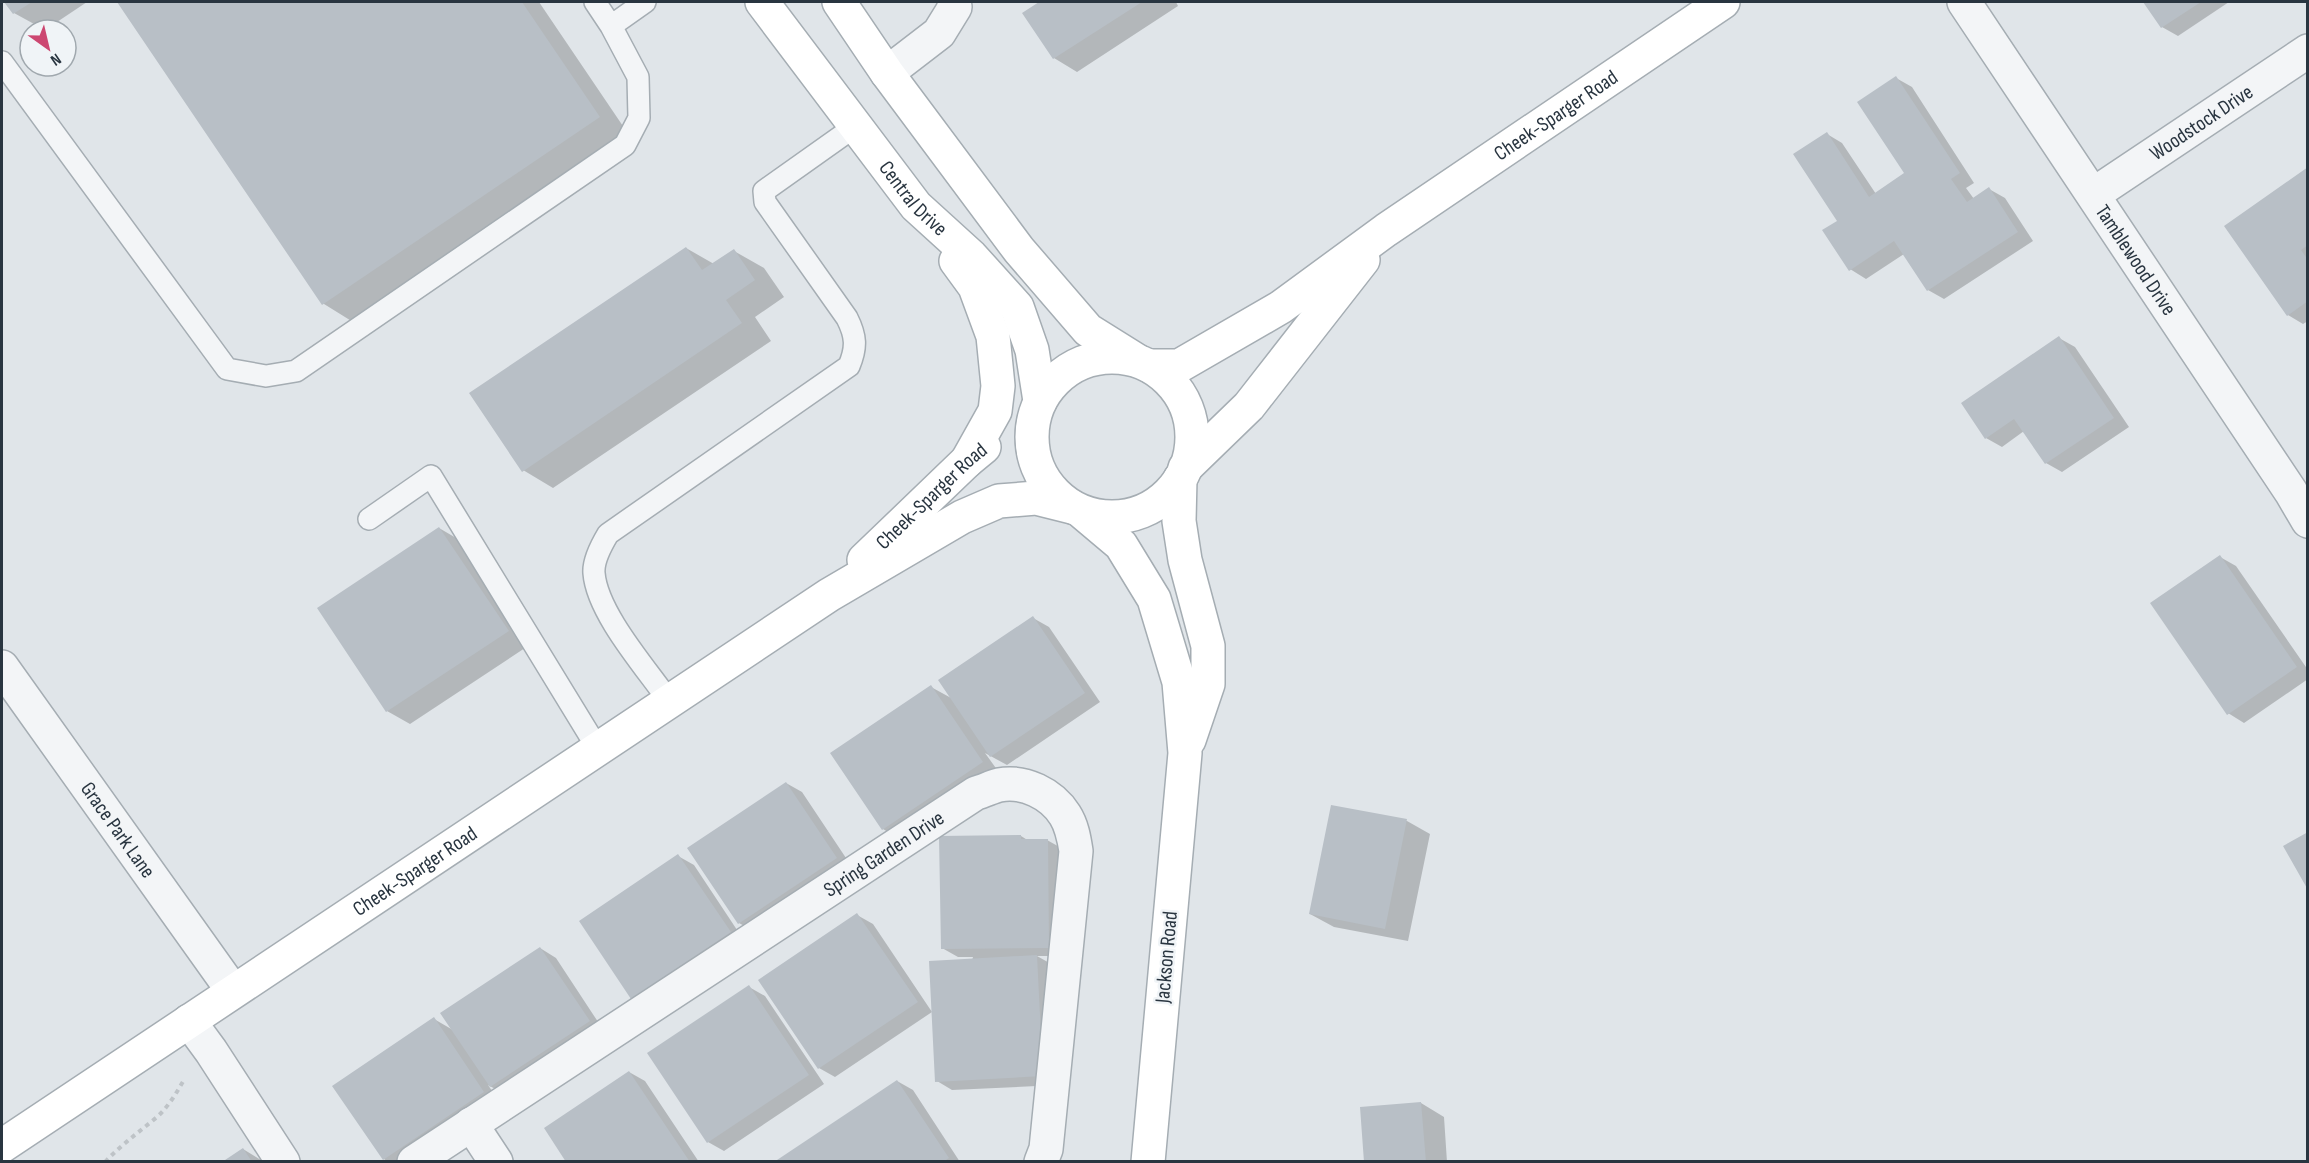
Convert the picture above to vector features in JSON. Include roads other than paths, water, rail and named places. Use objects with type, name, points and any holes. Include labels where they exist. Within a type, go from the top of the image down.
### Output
[{"type":"main road","name":"Central Drive","points":[[762,2],[916,206],[971,256],[1017,307],[1032,350],[1040,403]]},
{"type":"main road","points":[[839,2],[887,73],[1019,250],[1088,330],[1145,364],[1169,380],[1183,399],[1191,421],[1192,446],[1183,473],[1166,496],[1146,509],[1124,516],[1101,516],[1078,510],[1054,492],[1040,473],[1033,451],[1033,427],[1040,403],[1054,381],[1074,367],[1105,358],[1121,357],[1145,364]]},
{"type":"main road","name":"Cheek-Sparger Road","points":[[1145,364],[1179,366],[1281,307],[1386,230],[1723,2]]},
{"type":"main road","points":[[916,206],[975,287],[993,336],[998,386],[995,411],[967,461]]},
{"type":"main road","name":"Cheek-Sparger Road","points":[[1183,473],[1249,406],[1386,230]]},
{"type":"main road","name":"Cheek-Sparger Road","points":[[829,595],[967,461],[1040,403]]},
{"type":"main road","name":"Jackson Road","points":[[1183,473],[1179,520],[1185,560],[1208,646],[1208,684],[1185,753]]},
{"type":"main road","name":"Cheek-Sparger Road","points":[[2,1146],[829,595],[962,517],[999,501],[1036,498],[1078,510]]},
{"type":"main road","name":"Jackson Road","points":[[1078,510],[1121,545],[1154,599],[1179,682],[1185,753],[1148,1161]]},
{"type":"street","points":[[887,73],[939,33],[955,7],[954,2]]},
{"type":"street","name":"Tamblewood Drive","points":[[1964,2],[2291,492],[2307,521]]},
{"type":"street","name":"Woodstock Drive","points":[[2094,194],[2307,51]]},
{"type":"street","name":"Grace Park Lane","points":[[2,667],[233,991]]},
{"type":"street","name":"Spring Garden Drive","points":[[414,1161],[976,794],[1000,785],[1022,785],[1038,790],[1054,802],[1065,815],[1073,832],[1076,851],[1046,1149],[1041,1161]]},
{"type":"street","points":[[189,1021],[283,1161]]},
{"type":"street","points":[[471,1124],[496,1161]]},
{"type":"lane","points":[[2,62],[227,369],[266,376],[296,371],[625,145],[639,118],[638,78],[611,26],[595,2]]},
{"type":"lane","points":[[611,26],[645,2]]},
{"type":"lane","points":[[669,701],[606,611],[594,572],[601,547],[608,534],[849,366],[856,349],[854,332],[847,318],[765,202],[764,191],[857,125]]},
{"type":"lane","points":[[369,519],[431,476],[598,749]]}]
